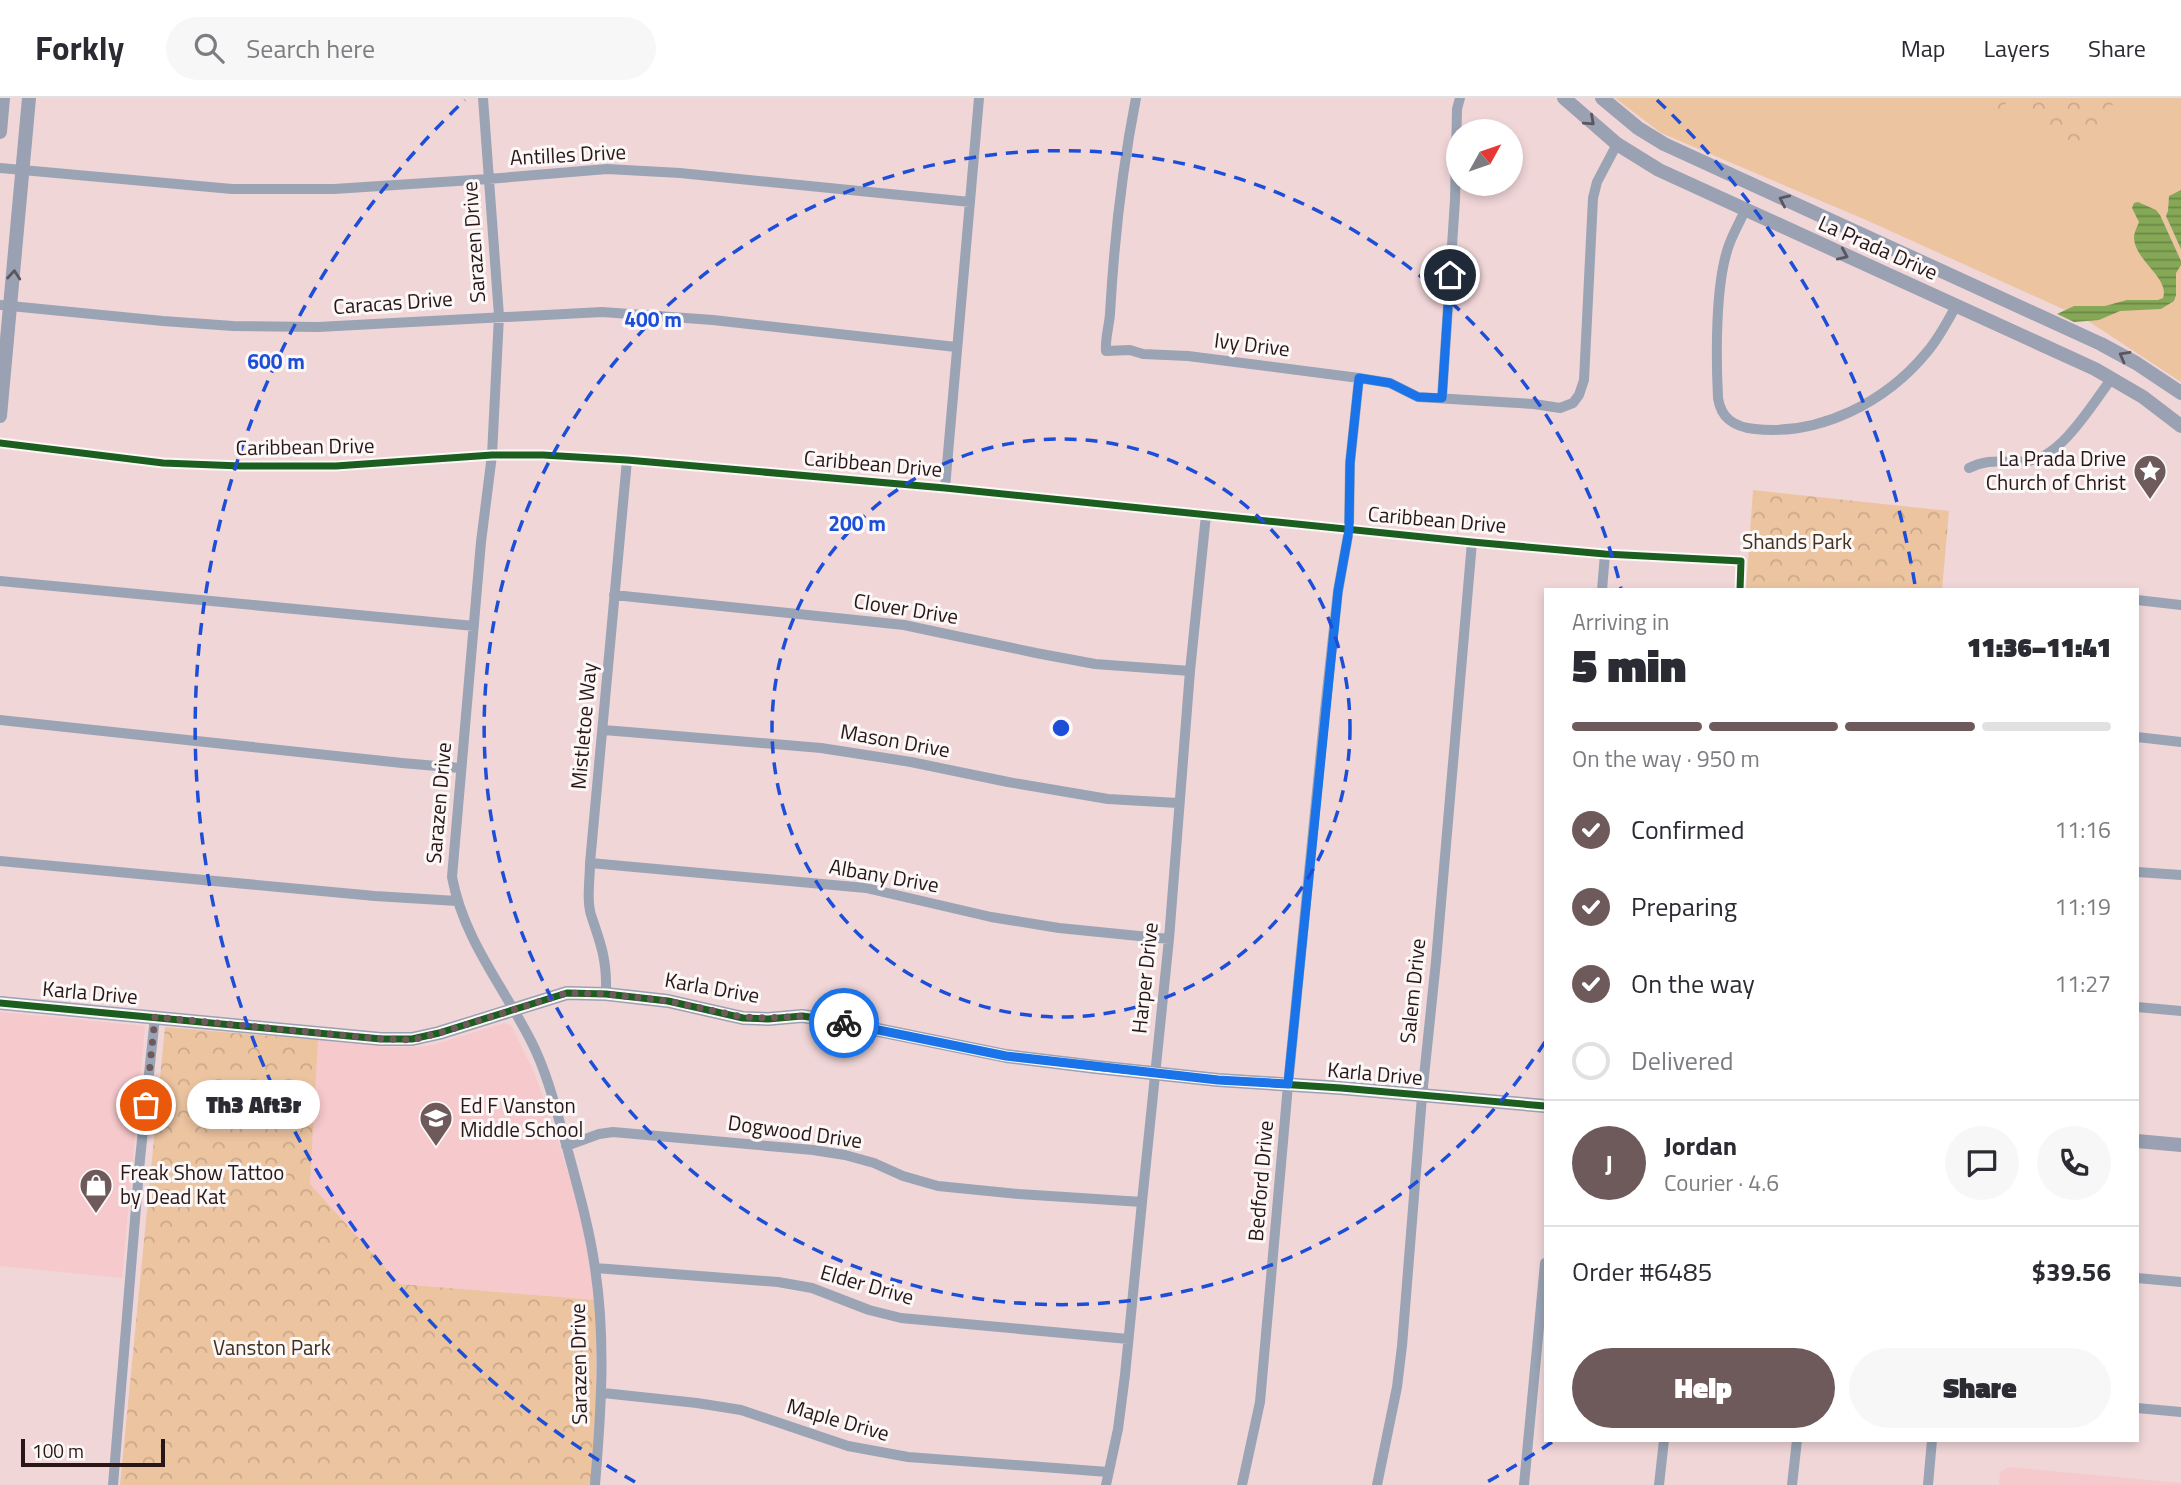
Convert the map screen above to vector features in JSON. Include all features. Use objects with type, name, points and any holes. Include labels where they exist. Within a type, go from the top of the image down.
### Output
[{"type":"main road","points":[[0,132],[3,98]]},
{"type":"main road","points":[[0,416],[5,305],[23,170],[29,98]]},
{"type":"main road","name":"La Prada Drive","points":[[1564,98],[1617,144],[1670,176],[2112,378],[2143,397],[2181,426]]},
{"type":"main road","name":"La Prada Drive","points":[[1602,98],[1638,128],[1675,150],[2101,344],[2181,393]]},
{"type":"main road","points":[[1670,176],[1675,150]]},
{"type":"main road","name":"Karla Drive","points":[[0,1003],[412,1040],[567,993],[606,994],[668,1001],[743,1017],[802,1016],[824,1019],[1006,1056],[1154,1073],[1544,1106]]},
{"type":"main road","points":[[2139,1141],[2181,1145]]},
{"type":"street","name":"Sarazen Drive","points":[[483,98],[499,316],[492,455],[460,768],[452,877],[466,926],[532,1044],[545,1074],[581,1198],[595,1268],[603,1393],[595,1485]]},
{"type":"street","points":[[944,488],[979,98]]},
{"type":"street","name":"Ivy Drive","points":[[1136,98],[1111,272],[1106,351],[1130,350],[1143,354],[1188,356],[1359,378],[1390,383],[1418,397],[1560,408],[1573,403],[1584,380],[1593,198],[1597,183],[1617,144]]},
{"type":"street","points":[[1442,398],[1455,200],[1457,109],[1460,98]]},
{"type":"street","name":"Antilles Drive","points":[[0,168],[232,189],[334,189],[620,170],[680,173],[970,202]]},
{"type":"street","points":[[1745,210],[1725,257],[1719,309],[1718,398],[1720,411],[1725,418],[1744,428],[1764,430],[1810,425],[1844,416],[1859,408],[1894,384],[1926,354],[1956,306]]},
{"type":"street","name":"Caracas Drive","points":[[5,305],[233,326],[318,327],[602,312],[712,320],[956,347]]},
{"type":"street","name":"Bedford Drive","points":[[1242,1485],[1260,1402],[1288,1084],[1338,591],[1349,530],[1350,463],[1359,378]]},
{"type":"street","points":[[1969,468],[1982,461],[2028,461],[2045,456],[2070,433],[2112,378]]},
{"type":"street","name":"Caribbean Drive","points":[[0,443],[163,463],[241,466],[336,467],[492,455],[627,460],[944,488],[1472,542],[1605,554],[1741,561],[1740,588]]},
{"type":"street","name":"Mistletoe Way","points":[[606,994],[606,962],[591,917],[590,863],[627,460]]},
{"type":"street","name":"Harper Drive","points":[[1106,1485],[1118,1429],[1128,1339],[1169,939],[1178,803],[1206,515]]},
{"type":"street","name":"Salem Drive","points":[[1377,1485],[1397,1387],[1402,1346],[1472,542]]},
{"type":"street","points":[[1602,588],[1605,554]]},
{"type":"street","points":[[0,580],[474,626]]},
{"type":"street","name":"Clover Drive","points":[[614,595],[904,625],[1095,664],[1190,671]]},
{"type":"street","points":[[2139,600],[2181,605]]},
{"type":"street","points":[[0,720],[460,768]]},
{"type":"street","name":"Mason Drive","points":[[604,730],[821,748],[1108,799],[1178,803]]},
{"type":"street","points":[[2139,737],[2181,742]]},
{"type":"street","points":[[0,861],[361,895],[457,901]]},
{"type":"street","name":"Albany Drive","points":[[590,863],[660,867],[866,888],[1059,928],[1169,939]]},
{"type":"street","points":[[2139,872],[2181,875]]},
{"type":"street","points":[[2139,1007],[2181,1011]]},
{"type":"street","points":[[113,1485],[140,1159],[155,1017]]},
{"type":"street","name":"Dogwood Drive","points":[[566,1146],[613,1132],[813,1150],[864,1160],[903,1176],[938,1186],[1142,1202]]},
{"type":"street","name":"Elder Drive","points":[[595,1268],[778,1282],[812,1288],[869,1310],[901,1318],[1128,1339]]},
{"type":"street","points":[[1524,1485],[1544,1274]]},
{"type":"street","points":[[2139,1278],[2181,1282]]},
{"type":"street","name":"Maple Drive","points":[[603,1393],[741,1410],[821,1438],[879,1453],[1108,1472]]},
{"type":"street","points":[[2139,1408],[2181,1412]]},
{"type":"street","points":[[1659,1485],[1664,1442]]},
{"type":"street","points":[[1792,1485],[1797,1442]]},
{"type":"street","points":[[1928,1485],[1932,1442]]},
{"type":"shaded area","points":[[2181,190],[2181,249],[2166,216],[2169,196]]},
{"type":"shaded area","points":[[2138,202],[2156,210],[2160,215],[2181,261],[2176,273],[2174,301],[2161,309],[2120,311],[2099,320],[2074,322],[2057,314],[2074,306],[2105,306],[2127,300],[2163,298],[2162,283],[2136,246],[2134,236],[2139,222],[2132,208],[2134,203]]},
{"type":"shaded area","points":[[0,1012],[145,1026],[122,1278],[0,1266]]},
{"type":"shaded area","name":"Ed F Vanston Middle School","points":[[504,1023],[511,1025],[533,1070],[549,1112],[581,1214],[596,1300],[400,1284],[310,1184],[318,1040],[386,1047],[418,1047]]},
{"type":"shaded area","points":[[2009,1467],[2181,1485],[1999,1485],[2000,1472]]},
{"type":"green space","points":[[1615,98],[2181,98],[2181,382],[2085,319],[1866,220],[1661,133]]},
{"type":"green space","points":[[1979,98],[2103,98],[2113,104],[2082,150],[2008,100],[2000,112]]},
{"type":"green space","name":"Shands Park","points":[[1753,490],[1949,511],[1942,588],[1746,588]]},
{"type":"green space","name":"Vanston Park","points":[[165,1027],[318,1040],[310,1184],[400,1284],[596,1300],[596,1413],[591,1485],[120,1485]]},
{"type":"cycle path","points":[[0,443],[163,463],[241,466],[336,466],[492,455],[627,460],[945,488],[1472,542],[1605,554],[1741,561],[1740,588]]},
{"type":"cycle path","points":[[0,1003],[381,1039],[412,1039],[567,993],[606,994],[668,1001],[743,1018],[802,1016],[824,1019],[1006,1056],[1096,1067],[1218,1080],[1544,1106]]},
{"type":"way so far","points":[[146,1105],[155,1017],[412,1040],[567,993],[586,993],[668,1001],[743,1017],[802,1016],[844,1023]]},
{"type":"place","name":"La Prada Drive Church of Christ","points":[[2150,501]]},
{"type":"place","name":"Th3 Aft3r","points":[[146,1105]]},
{"type":"place","name":"Ed F Vanston Middle School","points":[[436,1148]]},
{"type":"place","name":"Freak Show Tattoo by Dead Kat","points":[[96,1215]]},
{"type":"route","points":[[844,1023],[1006,1056],[1218,1080],[1288,1084],[1338,591],[1349,530],[1350,463],[1359,378],[1390,383],[1418,397],[1442,398],[1450,275]]}]
